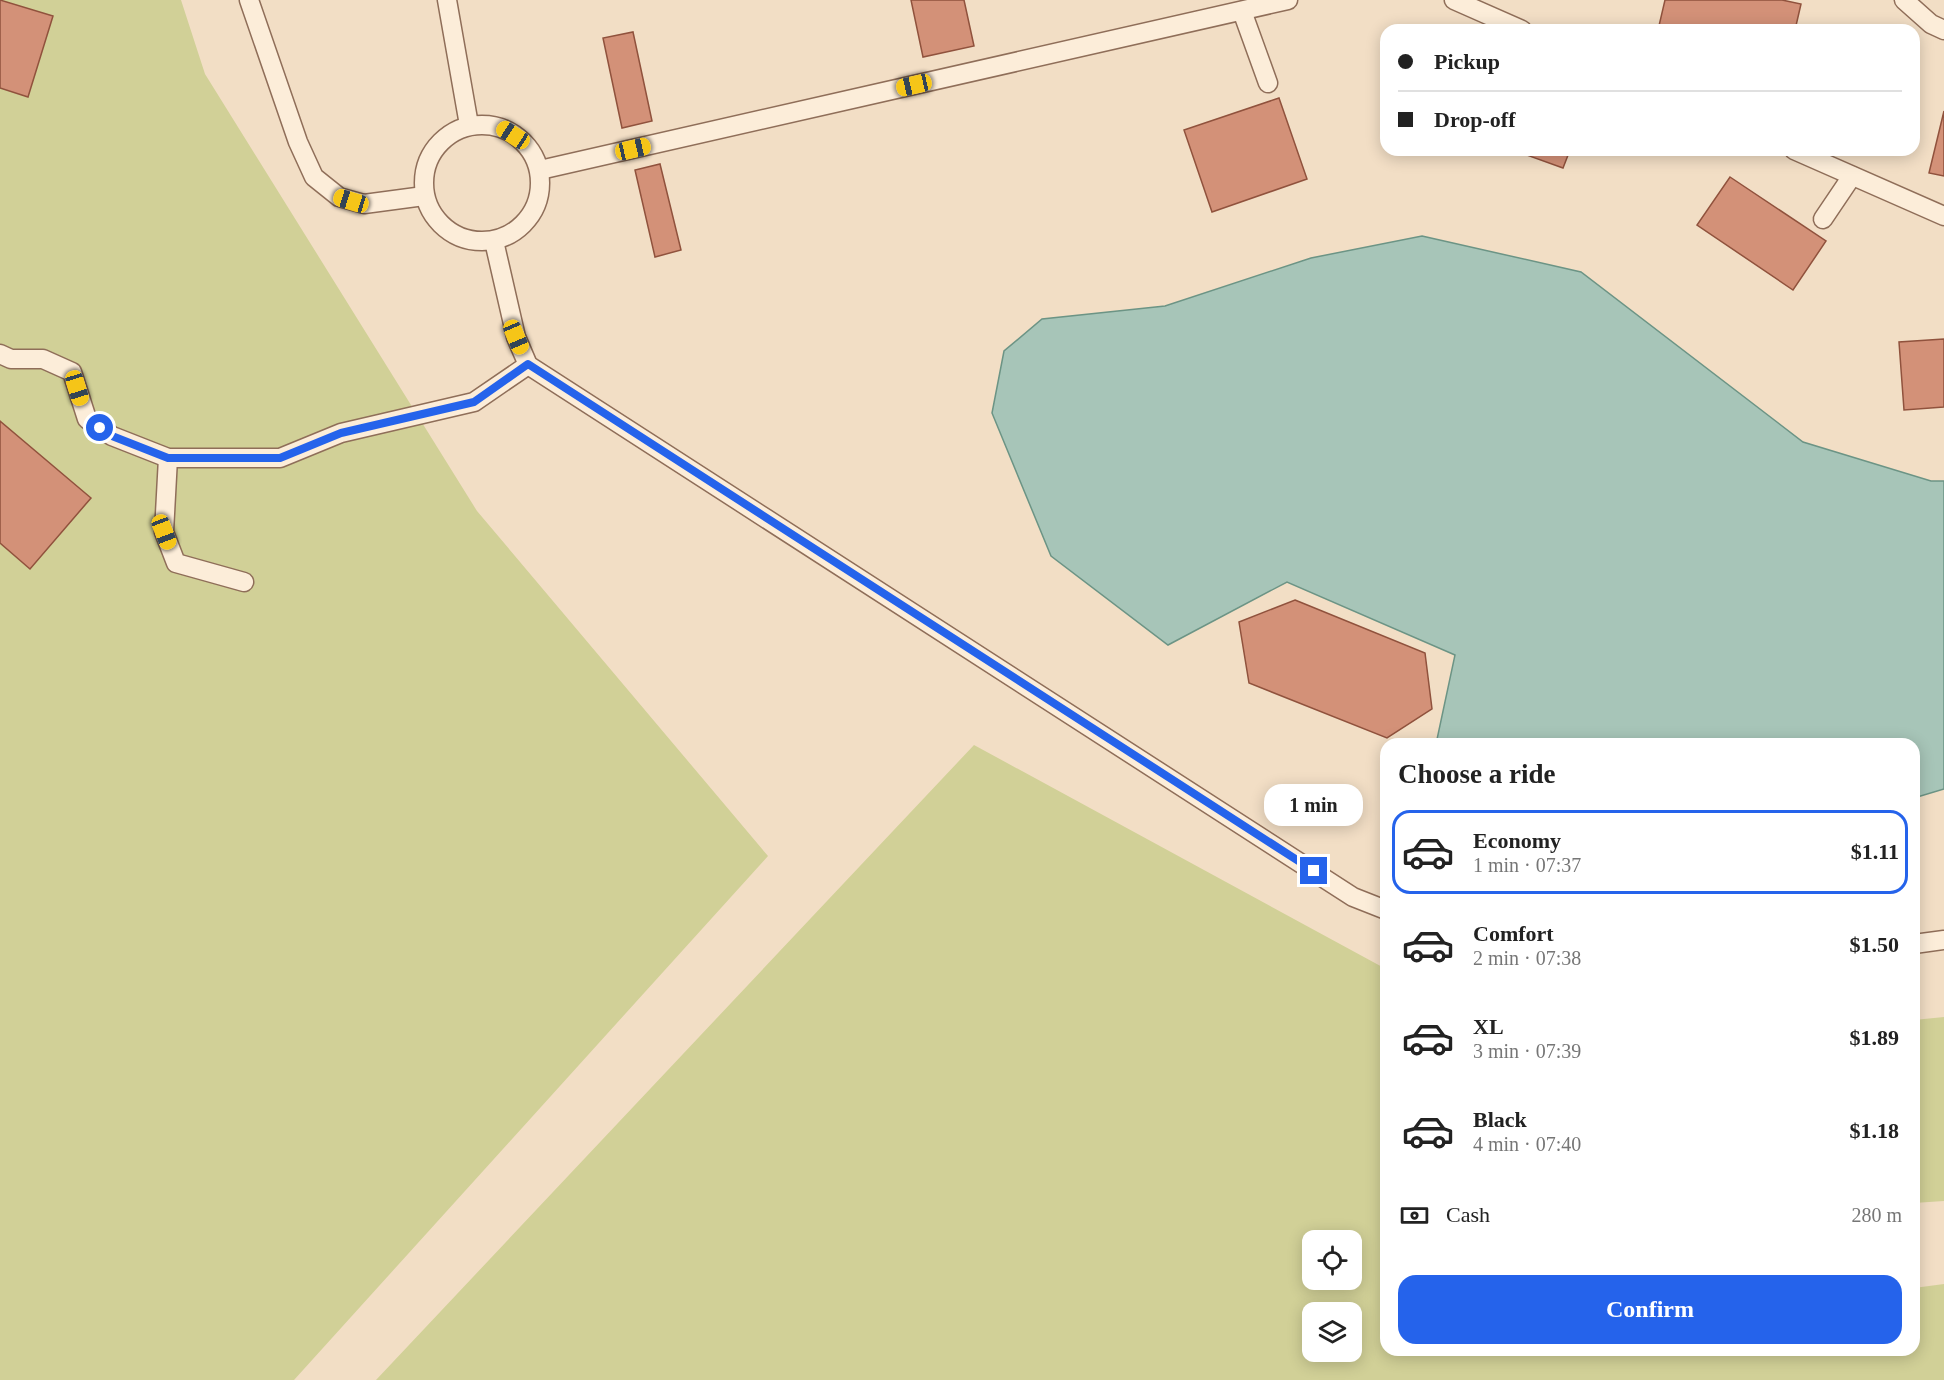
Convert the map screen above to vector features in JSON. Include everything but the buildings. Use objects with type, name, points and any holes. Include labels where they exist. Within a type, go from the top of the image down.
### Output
[{"type":"lane","points":[[249,0],[298,142],[314,177],[339,197],[364,204],[424,196]]},
{"type":"lane","points":[[447,0],[469,125]]},
{"type":"lane","points":[[540,170],[1288,0]]},
{"type":"lane","points":[[1454,0],[1508,24]]},
{"type":"lane","points":[[1904,0],[1931,24],[1944,30]]},
{"type":"lane","points":[[1242,11],[1268,83]]},
{"type":"lane","points":[[469,125],[500,126],[526,143],[540,170],[538,201],[522,227],[494,241],[463,240],[438,223],[424,196],[425,165],[442,139],[469,125]]},
{"type":"lane","points":[[1807,156],[1944,216]]},
{"type":"lane","points":[[1823,219],[1852,176]]},
{"type":"lane","points":[[494,241],[516,337],[528,364],[1353,897],[1380,908]]},
{"type":"lane","points":[[0,354],[11,359],[43,359],[72,372],[87,419],[112,436],[168,458],[280,458],[341,433],[474,402],[528,364]]},
{"type":"lane","points":[[168,458],[164,532],[176,563],[244,582]]},
{"type":"lane","points":[[1920,943],[1944,940]]},
{"type":"shaded area","points":[[0,0],[181,0],[205,74],[477,511],[768,856],[294,1380],[0,1380]]},
{"type":"shaded area","points":[[1422,236],[1581,272],[1803,442],[1931,481],[1944,481],[1944,789],[1920,796],[1920,738],[1437,738],[1455,655],[1287,582],[1168,645],[1051,556],[992,413],[1004,351],[1042,319],[1165,306],[1311,258]]},
{"type":"shaded area","points":[[974,745],[1380,966],[1380,1356],[1920,1356],[1920,1287],[1944,1284],[1944,1380],[376,1380]]},
{"type":"shaded area","points":[[1944,1017],[1944,1201],[1920,1203],[1920,1019]]},
{"type":"route","points":[[100,428],[112,436],[168,458],[280,458],[341,433],[474,402],[528,364],[1314,871]]}]
